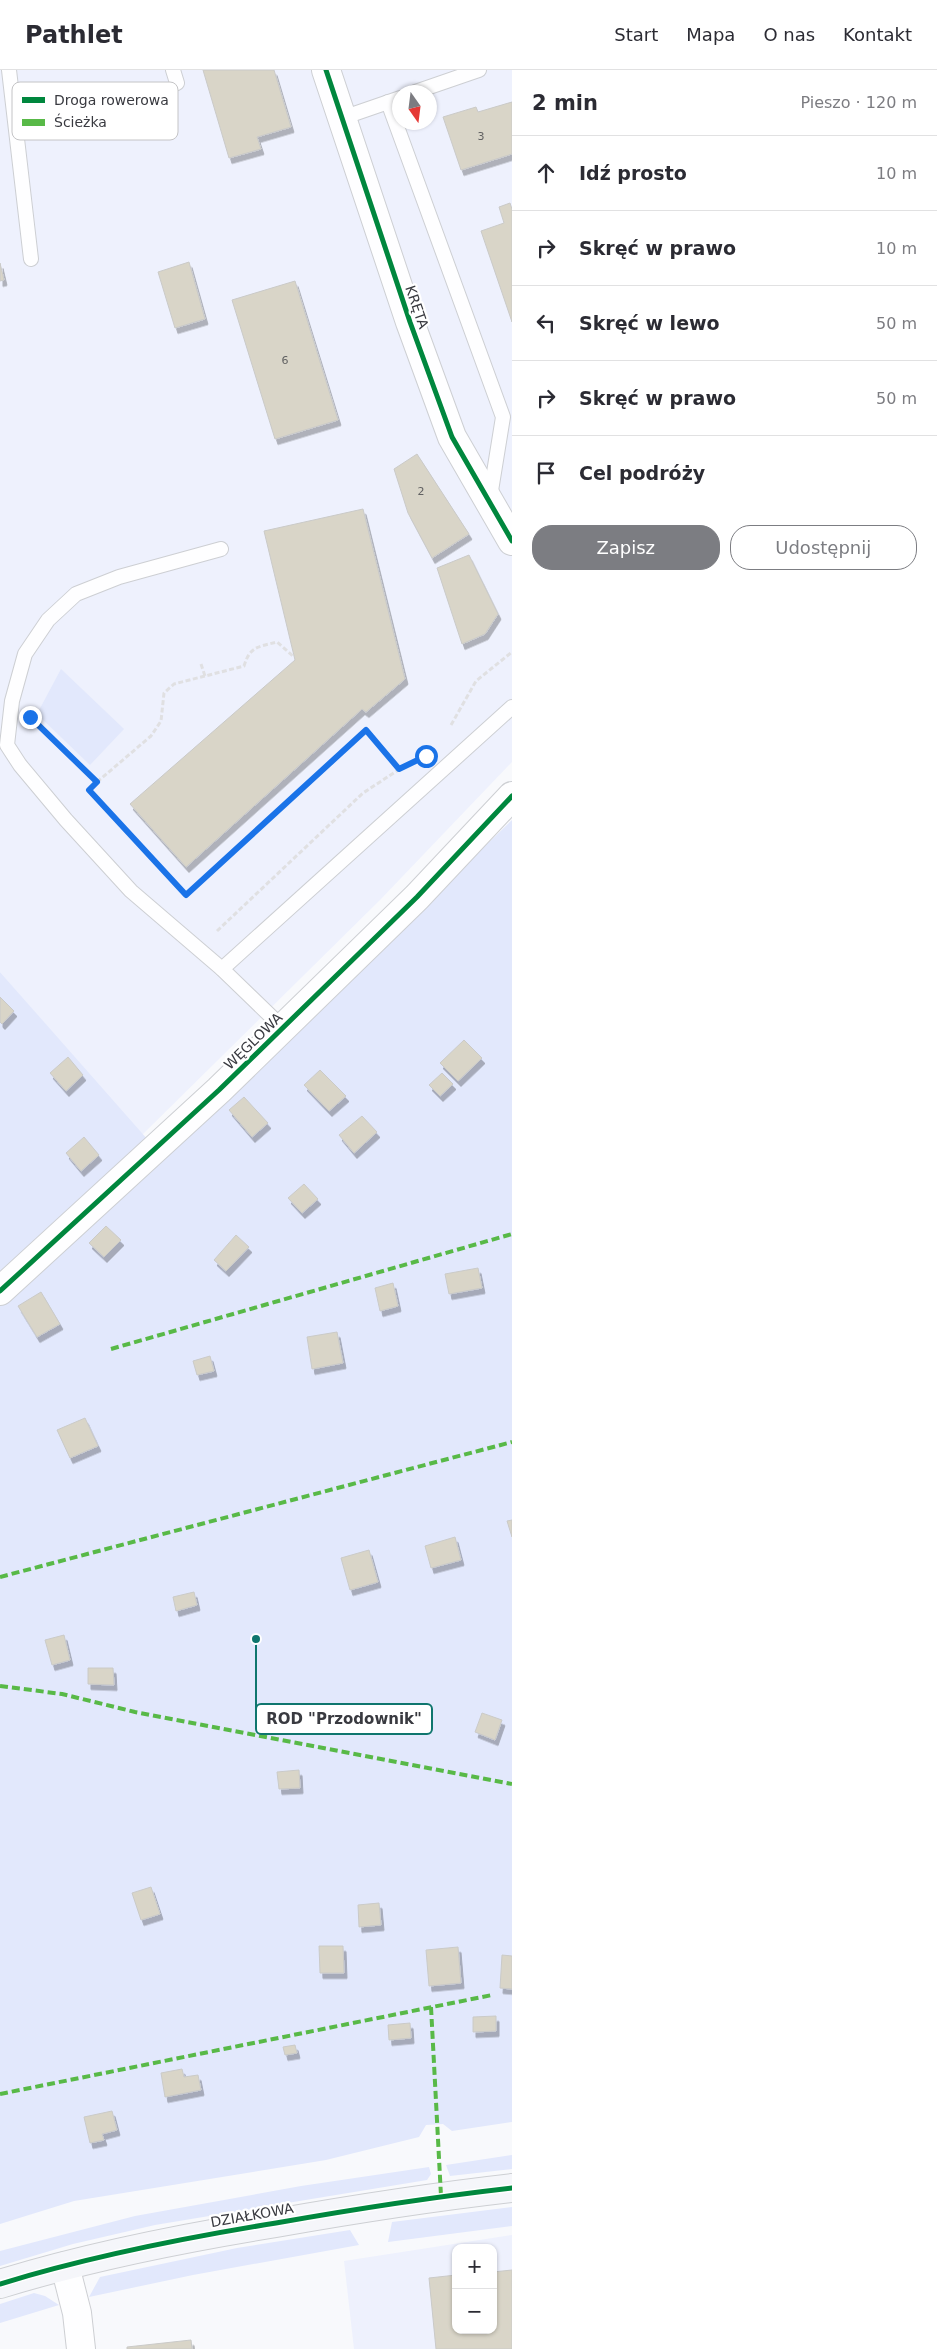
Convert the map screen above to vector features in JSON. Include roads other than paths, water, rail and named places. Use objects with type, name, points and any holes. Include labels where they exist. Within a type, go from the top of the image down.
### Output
[{"type":"street","name":"KRĘTA","points":[[326,70],[410,322],[452,437],[503,521]]},
{"type":"street","name":"WĘGLOWA","points":[[0,1291],[219,1090],[417,897],[512,796]]},
{"type":"street","name":"DZIAŁKOWA","points":[[0,2284],[121,2251],[194,2237],[441,2196],[512,2188]]},
{"type":"street","points":[[65,2266],[77,2313],[81,2349]]},
{"type":"lane","points":[[9,70],[12,96]]},
{"type":"lane","points":[[432,85],[464,72],[479,70]]},
{"type":"lane","points":[[342,118],[392,101]]},
{"type":"lane","points":[[404,130],[503,417],[503,521]]},
{"type":"lane","points":[[17,140],[31,259]]},
{"type":"lane","points":[[221,549],[119,577],[76,594],[48,620],[25,654],[12,701],[7,745],[20,765],[66,820],[131,891],[222,969],[283,1028]]},
{"type":"lane","points":[[222,969],[512,707]]},
{"type":"place","name":"ROD \"Przodownik\"","points":[[256,1639]]}]
